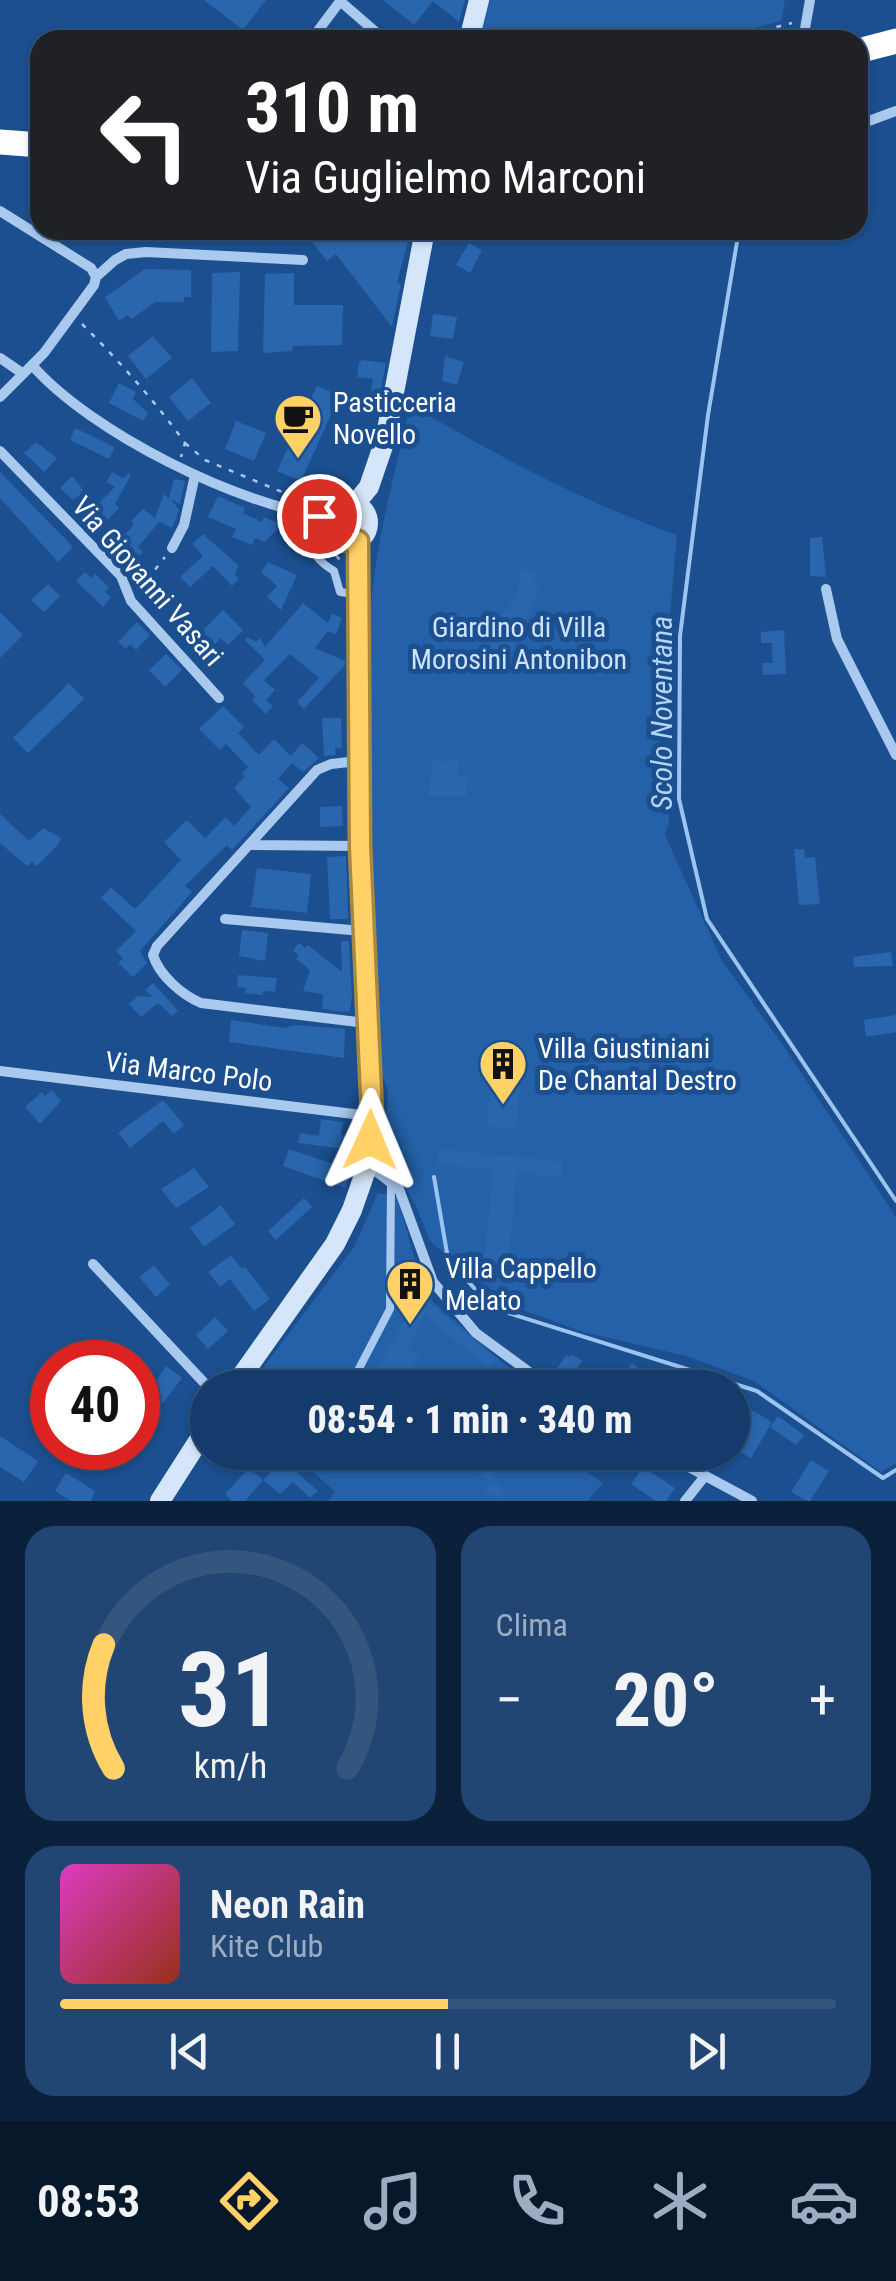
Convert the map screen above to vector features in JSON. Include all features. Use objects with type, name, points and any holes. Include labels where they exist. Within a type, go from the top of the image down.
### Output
[{"type":"highway","points":[[868,48],[896,41]]},
{"type":"highway","points":[[868,65],[896,58]]},
{"type":"highway","points":[[0,142],[30,144]]},
{"type":"highway","points":[[0,159],[30,161]]},
{"type":"street","points":[[318,30],[340,0],[374,30]]},
{"type":"street","points":[[471,30],[479,0]]},
{"type":"street","points":[[803,30],[810,0]]},
{"type":"street","points":[[868,122],[896,111]]},
{"type":"street","points":[[2,212],[30,230]]},
{"type":"street","points":[[46,240],[91,268],[96,277]]},
{"type":"street","points":[[246,1370],[335,1244],[368,1164],[372,1116],[356,1022],[362,931],[358,541],[368,525],[362,496],[385,440],[423,240]]},
{"type":"street","points":[[0,396],[74,316],[96,277],[126,254],[303,260]]},
{"type":"street","points":[[0,358],[27,369],[93,418],[195,475],[315,515],[338,540],[358,541]]},
{"type":"street","name":"Via Giovanni Vasari","points":[[0,451],[121,576],[129,596],[219,698]]},
{"type":"street","points":[[172,548],[184,524],[195,475]]},
{"type":"street","points":[[315,515],[362,496]]},
{"type":"street","points":[[826,589],[837,639],[896,755]]},
{"type":"street","points":[[356,1022],[201,1004],[181,992],[153,956],[316,770],[331,764],[358,762]]},
{"type":"street","points":[[249,845],[360,846]]},
{"type":"street","points":[[225,918],[362,931]]},
{"type":"street","name":"Via Marco Polo","points":[[0,1071],[372,1116]]},
{"type":"street","points":[[368,1164],[399,1189],[434,1282],[476,1334],[525,1370]]},
{"type":"street","points":[[93,1264],[192,1370]]},
{"type":"street","points":[[160,1501],[190,1454]]},
{"type":"street","points":[[694,1470],[752,1501]]},
{"type":"street","points":[[685,1501],[705,1476]]},
{"type":"lane","points":[[315,515],[306,538],[320,562],[334,571],[340,592],[359,594]]},
{"type":"lane","points":[[358,1370],[390,1310],[390,1182]]},
{"type":"path","points":[[769,30],[804,22]]},
{"type":"path","points":[[74,316],[142,385],[185,443],[205,460],[300,499]]},
{"type":"path","points":[[181,458],[185,443]]},
{"type":"path","points":[[343,566],[316,532],[315,515],[359,480],[362,496]]},
{"type":"path","points":[[129,596],[138,591],[172,548]]},
{"type":"green space","points":[[486,0],[785,0],[781,21],[746,30],[478,30]]},
{"type":"green space","name":"Giardino di Villa Morosini Antonibon","points":[[410,404],[540,476],[677,535],[664,684],[669,822],[665,835],[721,959],[785,1048],[896,1217],[896,1463],[881,1472],[750,1380],[750,1370],[724,1370],[686,1356],[583,1332],[520,1309],[472,1277],[430,1241],[384,1148],[388,1091],[376,1058],[367,776],[368,663],[377,556]]},
{"type":"green space","points":[[378,1193],[397,1197],[417,1267],[434,1287],[431,1300],[514,1370],[262,1370],[354,1247]]},
{"type":"green space","points":[[311,1470],[584,1470],[603,1483],[587,1501],[328,1501],[335,1492]]},
{"type":"building","points":[[204,0],[266,0],[243,30]]},
{"type":"building","points":[[383,0],[465,0],[459,22],[433,1],[414,25]]},
{"type":"building","points":[[311,240],[408,240],[397,283],[401,284],[392,327],[336,254],[327,261]]},
{"type":"building","points":[[469,243],[482,250],[470,273],[456,265]]},
{"type":"building","points":[[145,269],[191,270],[191,297],[184,297],[184,302],[155,302],[132,319],[128,315],[119,321],[105,297]]},
{"type":"building","points":[[240,272],[238,351],[211,352],[212,273]]},
{"type":"building","points":[[294,273],[294,305],[343,305],[342,345],[293,346],[292,351],[263,353],[265,274]]},
{"type":"building","points":[[433,314],[457,317],[453,339],[430,336]]},
{"type":"building","points":[[153,336],[172,358],[146,379],[128,356]]},
{"type":"building","points":[[445,356],[464,362],[457,385],[442,381]]},
{"type":"building","points":[[359,362],[386,363],[380,394],[371,392],[373,379],[357,377]]},
{"type":"building","points":[[192,378],[211,403],[188,421],[169,397]]},
{"type":"building","points":[[119,383],[136,392],[133,399],[148,413],[143,421],[109,403]]},
{"type":"building","points":[[317,386],[340,395],[301,481],[277,471]]},
{"type":"building","points":[[236,421],[266,433],[254,461],[225,449]]},
{"type":"building","points":[[75,428],[115,447],[109,459],[70,440]]},
{"type":"building","points":[[36,442],[57,458],[44,472],[24,453]]},
{"type":"building","points":[[0,472],[73,547],[58,562],[0,498]]},
{"type":"building","points":[[112,472],[123,478],[131,475],[115,504],[119,508],[107,520],[94,508],[115,487],[106,482]]},
{"type":"building","points":[[72,476],[85,492],[73,500],[60,488]]},
{"type":"building","points":[[174,479],[185,481],[180,504],[170,499],[179,509],[172,528],[159,522],[138,547],[143,552],[134,561],[115,544],[143,509],[155,518],[164,494],[169,499]]},
{"type":"building","points":[[218,496],[245,508],[243,513],[262,522],[264,517],[282,525],[264,542],[255,538],[252,545],[232,537],[236,529],[208,517]]},
{"type":"building","points":[[203,534],[239,566],[235,574],[239,579],[232,586],[213,566],[190,587],[180,577],[203,556],[192,544]]},
{"type":"building","points":[[822,537],[826,577],[810,576],[810,538]]},
{"type":"building","points":[[268,562],[297,575],[281,610],[267,597],[277,586],[261,572]]},
{"type":"building","points":[[521,568],[537,575],[532,585],[539,588],[501,676],[483,668],[504,610],[508,611],[521,580],[517,579]]},
{"type":"building","points":[[85,572],[91,578],[95,574],[109,587],[105,592],[111,597],[103,607],[76,581]]},
{"type":"building","points":[[48,584],[60,596],[44,612],[31,600]]},
{"type":"building","points":[[303,603],[328,623],[332,614],[342,618],[336,634],[328,631],[315,648],[345,661],[345,665],[304,709],[297,702],[319,678],[290,654],[264,680],[275,690],[266,700],[273,706],[266,714],[243,683],[265,660],[245,640],[247,637],[256,642],[260,638],[265,647]]},
{"type":"building","points":[[223,610],[243,630],[228,645],[221,638],[213,646],[200,633]]},
{"type":"building","points":[[0,612],[23,635],[0,658]]},
{"type":"building","points":[[137,622],[150,635],[136,650],[130,644],[126,649],[118,642]]},
{"type":"building","points":[[784,630],[786,674],[763,675],[762,663],[773,663],[772,643],[761,643],[761,632]]},
{"type":"building","points":[[166,654],[182,670],[165,687],[149,670]]},
{"type":"building","points":[[69,683],[84,699],[28,753],[13,738]]},
{"type":"building","points":[[223,706],[244,727],[238,733],[259,755],[274,739],[291,756],[302,743],[319,758],[303,772],[292,763],[278,779],[289,788],[232,850],[227,845],[185,886],[192,892],[140,951],[147,963],[133,977],[118,963],[123,958],[116,951],[136,931],[101,898],[111,887],[135,909],[181,860],[164,842],[187,820],[205,838],[226,817],[234,826],[251,807],[234,788],[248,767],[226,744],[220,750],[199,729]]},
{"type":"building","points":[[322,718],[341,718],[342,748],[335,748],[336,755],[324,756]]},
{"type":"building","points":[[433,760],[460,760],[458,775],[469,777],[467,796],[428,796]]},
{"type":"building","points":[[342,806],[343,826],[320,827],[320,807]]},
{"type":"building","points":[[0,814],[29,841],[43,828],[61,838],[37,866],[32,862],[27,866],[0,843]]},
{"type":"building","points":[[794,849],[804,849],[805,858],[815,857],[820,904],[799,905]]},
{"type":"building","points":[[346,856],[348,919],[330,919],[327,857]]},
{"type":"building","points":[[257,868],[311,874],[307,913],[251,907]]},
{"type":"building","points":[[242,930],[268,933],[265,961],[239,956]]},
{"type":"building","points":[[341,941],[349,941],[352,996],[350,1011],[345,1012],[322,1009],[323,994],[303,991],[310,970],[296,959],[299,956],[293,950],[299,943],[305,948],[308,945],[342,972]]},
{"type":"building","points":[[891,952],[893,966],[854,967],[853,957]]},
{"type":"building","points":[[238,975],[277,978],[275,992],[245,993],[246,988],[237,987]]},
{"type":"building","points":[[153,983],[178,1011],[172,1016],[158,1003],[141,1017],[129,1004],[138,996],[153,997],[145,990]]},
{"type":"building","points":[[896,1015],[896,1032],[866,1037],[864,1020]]},
{"type":"building","points":[[231,1020],[283,1028],[297,1025],[345,1029],[344,1058],[229,1042]]},
{"type":"building","name":"Villa Giustiniani De Chantal Destro","points":[[491,1082],[520,1085],[516,1129],[487,1126]]},
{"type":"building","points":[[52,1090],[61,1101],[40,1124],[25,1107],[42,1092],[45,1096]]},
{"type":"building","points":[[163,1100],[184,1125],[174,1134],[163,1121],[130,1148],[118,1133]]},
{"type":"building","points":[[321,1119],[343,1122],[345,1149],[298,1143],[300,1133],[319,1136]]},
{"type":"building","points":[[289,1149],[351,1170],[345,1188],[283,1166]]},
{"type":"building","points":[[439,1149],[562,1162],[561,1177],[517,1173],[508,1265],[484,1262],[493,1170],[437,1165]]},
{"type":"building","points":[[194,1168],[209,1187],[176,1208],[161,1189]]},
{"type":"building","points":[[304,1198],[312,1207],[276,1240],[268,1231]]},
{"type":"building","points":[[221,1205],[235,1224],[204,1247],[190,1228]]},
{"type":"building","points":[[231,1255],[270,1299],[254,1311],[230,1279],[220,1287],[208,1272]]},
{"type":"building","points":[[154,1265],[170,1285],[156,1297],[139,1277]]},
{"type":"building","points":[[419,1294],[495,1358],[487,1367],[425,1315],[407,1348],[419,1355],[411,1370],[377,1370]]},
{"type":"building","points":[[215,1317],[228,1331],[208,1349],[196,1335]]},
{"type":"building","points":[[572,1354],[582,1361],[576,1370],[556,1370],[566,1355]]},
{"type":"building","points":[[166,1366],[182,1378],[163,1403],[160,1401],[160,1375]]},
{"type":"building","points":[[750,1409],[772,1422],[750,1457]]},
{"type":"building","points":[[778,1416],[804,1435],[796,1445],[770,1427]]},
{"type":"building","points":[[0,1436],[30,1456],[32,1470],[24,1482],[0,1467]]},
{"type":"building","points":[[811,1460],[829,1471],[807,1501],[791,1492]]},
{"type":"building","points":[[247,1470],[263,1480],[245,1501],[232,1501],[225,1494]]},
{"type":"building","points":[[273,1470],[294,1470],[318,1491],[310,1498],[293,1482],[280,1494],[263,1480]]},
{"type":"building","points":[[472,1470],[497,1470],[491,1481]]},
{"type":"building","points":[[641,1470],[648,1470],[675,1488],[666,1501],[656,1501],[631,1484]]},
{"type":"building","points":[[66,1473],[95,1491],[91,1501],[71,1501],[55,1491]]},
{"type":"building","points":[[491,1481],[505,1489],[500,1499],[485,1491]]},
{"type":"waterway","name":"Scolo Noventana","points":[[737,240],[708,415],[680,636],[679,799],[707,919],[896,1201]]},
{"type":"waterway","name":"Scolo Noventana","points":[[434,1177],[448,1259],[492,1308],[757,1391],[883,1478],[896,1470]]},
{"type":"place","name":"Pasticceria Novello","points":[[298,460]]},
{"type":"place","name":"Villa Giustiniani De Chantal Destro","points":[[503,1106]]},
{"type":"place","name":"Villa Cappello Melato","points":[[410,1326]]},
{"type":"route","points":[[319,516],[329,517],[330,530],[338,540],[358,541],[360,846],[370,1140]]}]
